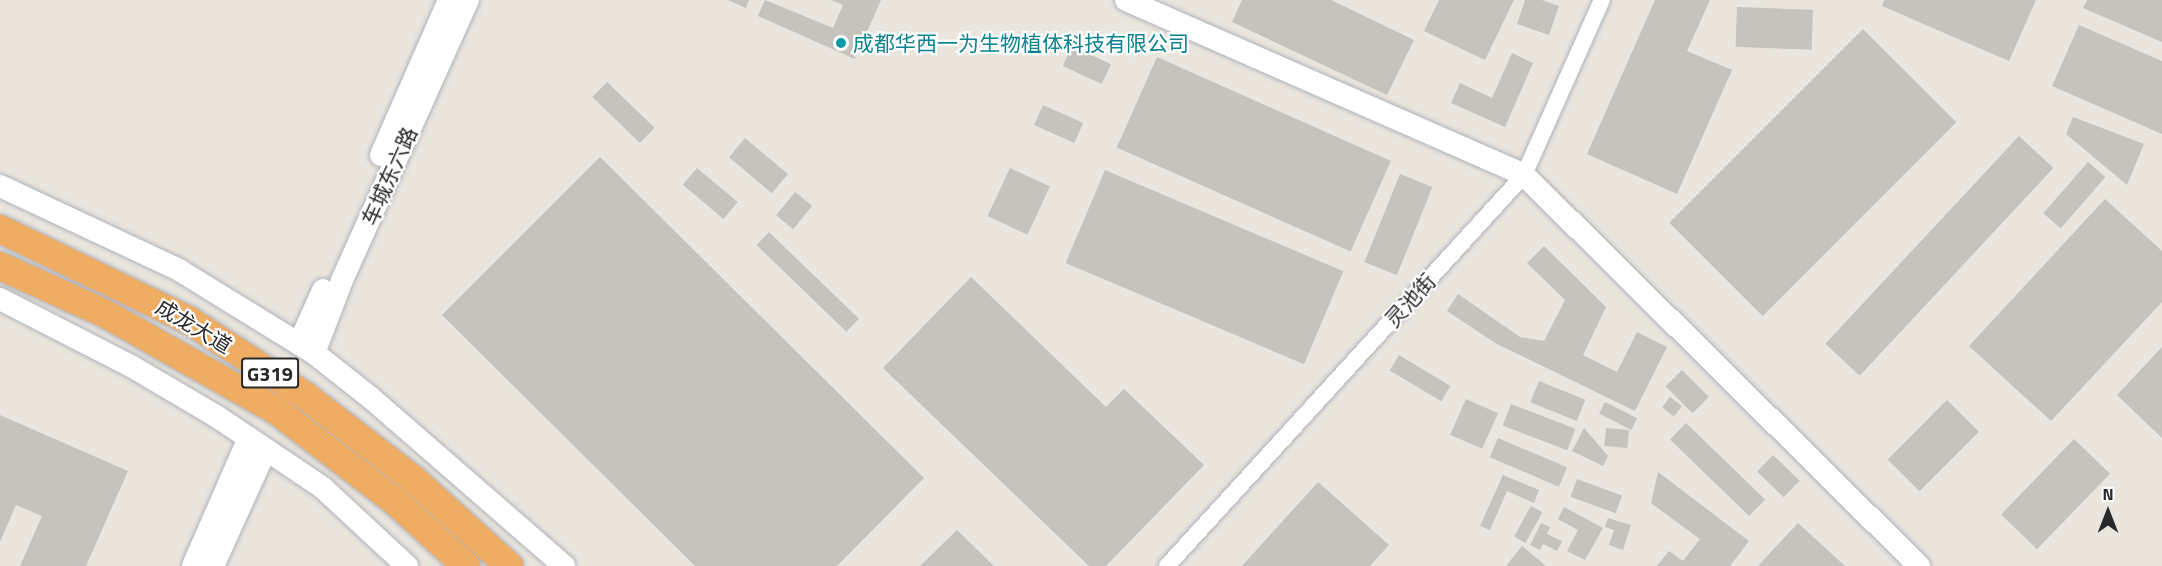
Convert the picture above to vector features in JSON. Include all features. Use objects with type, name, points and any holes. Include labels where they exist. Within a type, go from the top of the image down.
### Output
[{"type":"highway","name":"成龙大道","points":[[0,229],[190,321],[295,389],[353,429],[509,566]]},
{"type":"highway","name":"成龙大道","points":[[0,266],[105,313],[277,411],[396,502],[466,566]]},
{"type":"street","name":"车城东六路","points":[[307,349],[449,0]]},
{"type":"street","name":"车城东六路","points":[[307,349],[343,278],[468,0]]},
{"type":"street","points":[[1126,0],[1524,175],[1919,566]]},
{"type":"street","name":"灵池街","points":[[1167,566],[1524,175],[1602,0]]},
{"type":"street","points":[[0,186],[179,270],[307,349],[407,428],[564,566]]},
{"type":"street","points":[[0,299],[131,366],[258,444],[323,488],[407,566]]},
{"type":"street","points":[[193,566],[258,444]]},
{"type":"street","points":[[213,566],[258,444]]},
{"type":"building","points":[[728,0],[749,0],[746,8]]},
{"type":"building","name":"成都华西一为生物植体科技有限公司","points":[[765,0],[833,28],[843,5],[831,0],[881,0],[855,59],[758,16]]},
{"type":"building","points":[[1242,0],[1331,0],[1414,40],[1387,95],[1232,22]]},
{"type":"building","points":[[1439,0],[1514,0],[1485,60],[1424,31]]},
{"type":"building","points":[[1525,0],[1542,0],[1559,6],[1549,35],[1517,24]]},
{"type":"building","points":[[1655,0],[1710,0],[1687,51],[1732,70],[1677,194],[1587,154]]},
{"type":"building","points":[[1884,0],[2036,0],[2009,61],[1882,6]]},
{"type":"building","points":[[2087,0],[2162,0],[2162,42],[2083,8]]},
{"type":"building","points":[[1737,7],[1813,10],[1812,50],[1736,47]]},
{"type":"building","points":[[2079,25],[2162,61],[2162,134],[2052,86]]},
{"type":"building","points":[[1863,29],[1956,122],[1763,316],[1669,223]]},
{"type":"building","points":[[1072,46],[1111,64],[1102,84],[1063,66]]},
{"type":"building","points":[[1512,53],[1533,63],[1505,127],[1451,103],[1460,83],[1492,98]]},
{"type":"building","points":[[1157,57],[1391,161],[1351,252],[1117,147]]},
{"type":"building","points":[[607,82],[654,128],[640,143],[592,97]]},
{"type":"building","points":[[1043,105],[1083,123],[1074,143],[1034,125]]},
{"type":"building","points":[[2073,117],[2144,144],[2127,185],[2066,134]]},
{"type":"building","points":[[2019,136],[2053,168],[1860,376],[1825,344]]},
{"type":"building","points":[[745,138],[788,174],[772,193],[729,157]]},
{"type":"building","points":[[600,157],[924,478],[837,566],[695,566],[442,315]]},
{"type":"building","points":[[2088,162],[2105,177],[2061,228],[2043,213]]},
{"type":"building","points":[[697,168],[738,202],[723,219],[683,185]]},
{"type":"building","points":[[1010,168],[1050,187],[1027,235],[988,216]]},
{"type":"building","points":[[1105,170],[1343,271],[1304,364],[1066,263]]},
{"type":"building","points":[[1400,174],[1432,187],[1397,275],[1364,262]]},
{"type":"building","points":[[795,192],[812,206],[793,229],[776,215]]},
{"type":"building","points":[[2105,199],[2162,251],[2162,302],[2051,421],[1969,346]]},
{"type":"building","points":[[769,232],[859,319],[846,332],[756,245]]},
{"type":"building","points":[[1544,246],[1606,307],[1583,355],[1617,372],[1637,332],[1667,347],[1635,411],[1495,343],[1447,311],[1458,294],[1520,337],[1544,341],[1565,300],[1527,263]]},
{"type":"building","points":[[971,277],[1106,407],[1124,389],[1204,465],[1106,566],[1089,566],[883,368]]},
{"type":"building","points":[[2162,347],[2162,438],[2117,395]]},
{"type":"building","points":[[1399,355],[1450,386],[1441,401],[1390,370]]},
{"type":"building","points":[[1682,370],[1709,397],[1693,413],[1666,386]]},
{"type":"building","points":[[1539,381],[1585,400],[1577,421],[1530,402]]},
{"type":"building","points":[[1670,397],[1682,406],[1674,416],[1662,407]]},
{"type":"building","points":[[1466,399],[1498,413],[1482,449],[1450,435]]},
{"type":"building","points":[[1947,400],[1979,432],[1919,491],[1888,459]]},
{"type":"building","points":[[1605,402],[1637,418],[1631,430],[1599,414]]},
{"type":"building","points":[[1511,404],[1575,429],[1567,450],[1503,425]]},
{"type":"building","points":[[0,415],[128,471],[86,566],[20,566],[42,516],[16,505],[0,542]]},
{"type":"building","points":[[1686,423],[1765,499],[1749,516],[1670,440]]},
{"type":"building","points":[[1584,428],[1608,456],[1603,466],[1572,451]]},
{"type":"building","points":[[1606,428],[1629,430],[1627,448],[1604,446]]},
{"type":"building","points":[[1498,438],[1567,467],[1559,487],[1490,457]]},
{"type":"building","points":[[2074,439],[2110,474],[2037,549],[2001,515]]},
{"type":"building","points":[[1773,455],[1800,481],[1784,497],[1757,472]]},
{"type":"building","points":[[1658,472],[1749,541],[1730,566],[1657,566],[1669,551],[1683,561],[1700,539],[1651,503]]},
{"type":"building","points":[[1503,475],[1539,490],[1534,503],[1507,491],[1490,530],[1480,526]]},
{"type":"building","points":[[1577,479],[1622,495],[1616,513],[1571,497]]},
{"type":"building","points":[[1318,482],[1389,545],[1370,566],[1242,566]]},
{"type":"building","points":[[1531,506],[1542,512],[1525,543],[1514,537]]},
{"type":"building","points":[[1564,507],[1603,528],[1585,560],[1567,551],[1578,530],[1558,519]]},
{"type":"building","points":[[1608,518],[1631,525],[1623,550],[1609,545],[1614,530],[1605,527]]},
{"type":"building","points":[[1541,523],[1550,527],[1547,534],[1562,541],[1557,551],[1543,544],[1540,550],[1530,545]]},
{"type":"building","points":[[1798,523],[1845,566],[1758,566]]},
{"type":"building","points":[[957,530],[994,566],[920,566]]},
{"type":"building","points":[[1522,546],[1546,566],[1506,566]]},
{"type":"place","name":"成都华西一为生物植体科技有限公司","points":[[841,43]]}]
